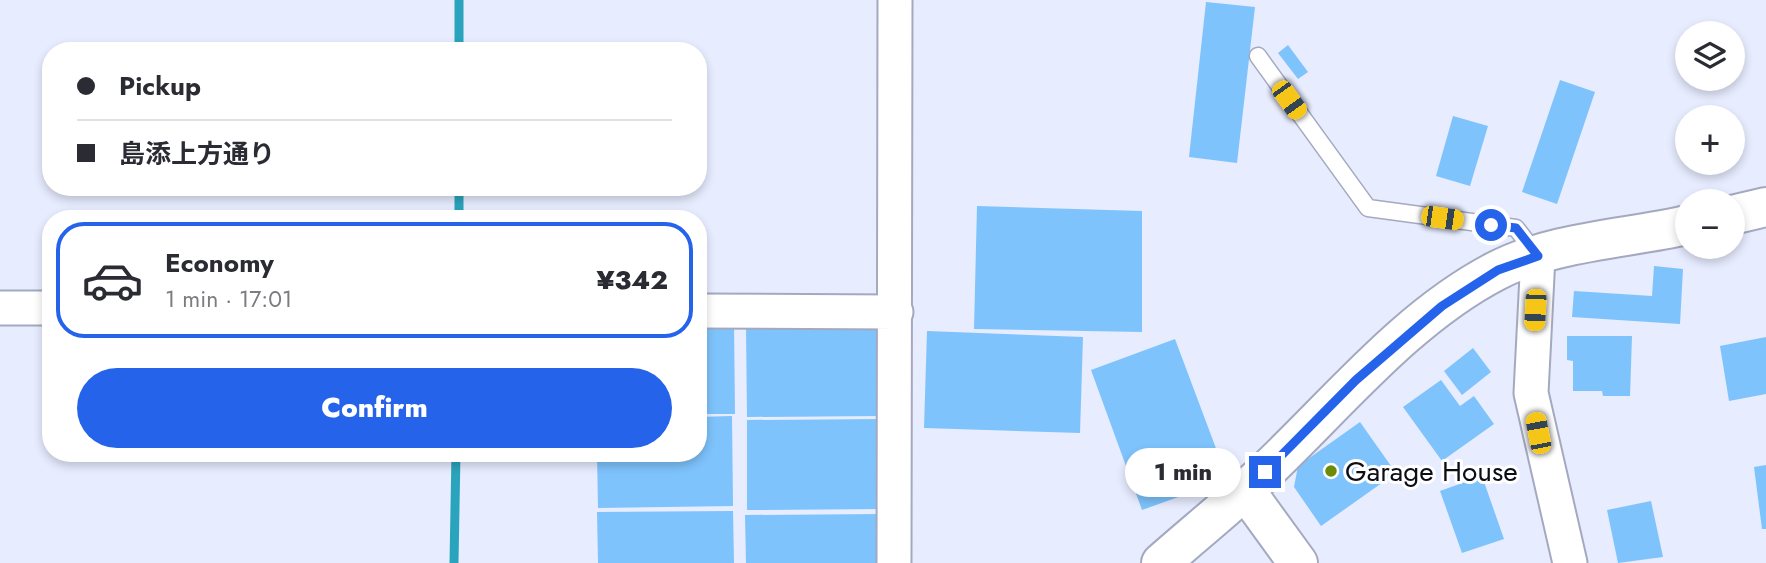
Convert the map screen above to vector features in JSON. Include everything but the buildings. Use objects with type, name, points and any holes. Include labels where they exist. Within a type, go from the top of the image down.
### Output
[{"type":"street","points":[[894,563],[895,0]]},
{"type":"street","points":[[1745,212],[1766,207]]},
{"type":"street","points":[[1161,563],[1245,490],[1356,380],[1442,306],[1498,270],[1538,256],[1675,227]]},
{"type":"street","points":[[1538,256],[1531,393],[1570,563]]},
{"type":"street","points":[[0,308],[42,308]]},
{"type":"street","points":[[707,311],[896,312]]},
{"type":"street","points":[[1245,490],[1298,563]]},
{"type":"lane","points":[[1258,57],[1368,208],[1516,228],[1538,256]]},
{"type":"waterway","points":[[459,0],[459,42]]},
{"type":"waterway","points":[[459,196],[459,210]]},
{"type":"waterway","points":[[454,563],[456,462]]},
{"type":"place","name":"Garage House","points":[[1331,471]]},
{"type":"route","points":[[1265,472],[1356,380],[1442,306],[1498,270],[1538,256],[1516,228],[1491,225]]}]
